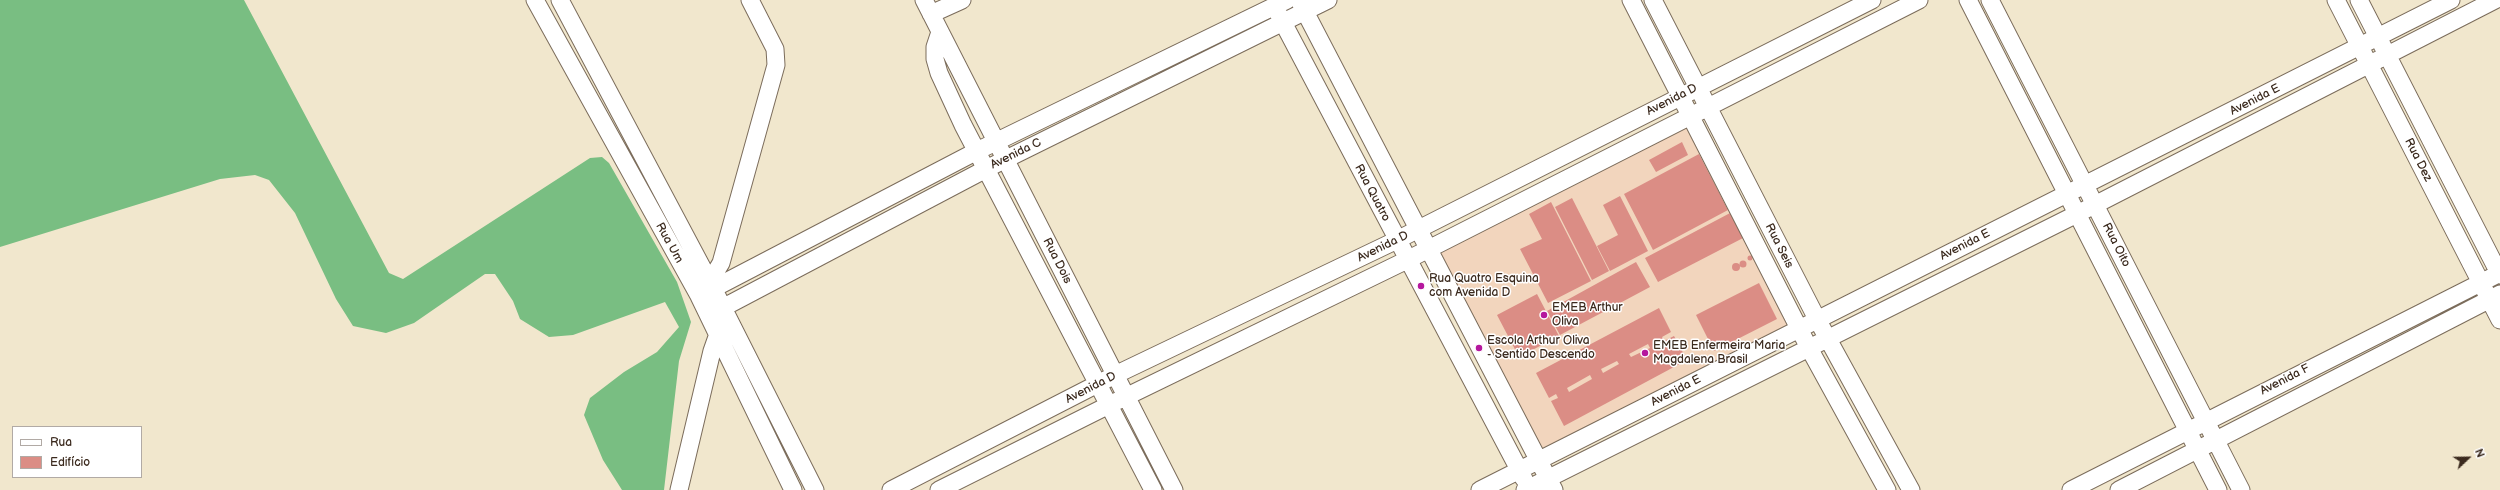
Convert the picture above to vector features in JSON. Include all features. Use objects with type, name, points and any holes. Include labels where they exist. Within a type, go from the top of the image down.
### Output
[{"type":"street","points":[[538,6],[561,0]]},
{"type":"street","name":"Rua Um","points":[[561,0],[719,320],[793,490]]},
{"type":"street","points":[[704,289],[721,263],[776,65],[772,43],[750,0]]},
{"type":"street","points":[[928,7],[962,0]]},
{"type":"street","name":"Avenida C","points":[[719,320],[986,169],[1284,23],[1302,6],[1328,0]]},
{"type":"street","name":"Rua Seis","points":[[1631,0],[1799,329],[1887,490]]},
{"type":"street","name":"Rua Seis","points":[[1653,0],[1709,105],[1817,319],[1911,490]]},
{"type":"street","name":"Avenida D","points":[[891,490],[1115,375],[1397,240],[1699,86],[1872,0]]},
{"type":"street","name":"Avenida D","points":[[939,490],[1108,405],[1407,260],[1690,114],[1919,0]]},
{"type":"street","name":"Rua Oito","points":[[1968,0],[2218,490]]},
{"type":"street","name":"Rua Oito","points":[[1990,0],[2241,490]]},
{"type":"street","name":"Rua Dez","points":[[2336,0],[2480,281],[2495,296],[2500,320]]},
{"type":"street","name":"Rua Dez","points":[[2359,0],[2500,273]]},
{"type":"street","name":"Avenida E","points":[[1480,490],[1817,319],[2067,194],[2086,186],[2451,0]]},
{"type":"street","name":"Avenida E","points":[[1528,489],[1551,484],[1809,348],[2077,214],[2495,0]]},
{"type":"street","name":"Avenida C","points":[[704,289],[977,151],[1278,2]]},
{"type":"street","name":"Rua Quatro","points":[[1278,2],[1284,23],[1528,489]]},
{"type":"street","name":"Rua Um","points":[[538,6],[704,289]]},
{"type":"street","name":"Rua Quatro","points":[[1302,6],[1427,249],[1551,484]]},
{"type":"street","name":"Rua Dois","points":[[928,7],[1174,490]]},
{"type":"street","name":"Rua Dois","points":[[940,32],[935,47],[935,59],[939,73],[986,169],[1153,490]]},
{"type":"street","name":"Avenida F","points":[[2071,490],[2480,281],[2500,273]]},
{"type":"street","name":"Avenida F","points":[[2119,490],[2495,296]]},
{"type":"street","points":[[679,490],[719,320]]},
{"type":"street","name":"Rua Um","points":[[719,320],[815,490]]},
{"type":"shaded area","name":"EMEB Arthur Oliva","points":[[1687,125],[1792,326],[1540,457],[1430,250]]},
{"type":"green space","points":[[0,0],[244,0],[389,273],[403,279],[590,158],[602,157],[609,163],[677,282],[691,322],[679,361],[664,490],[622,490],[603,460],[584,415],[590,398],[624,372],[657,352],[679,327],[665,302],[573,335],[549,337],[520,319],[513,301],[495,274],[485,274],[414,323],[386,333],[353,326],[336,299],[295,213],[269,180],[255,175],[220,179],[0,247]]},
{"type":"building","points":[[1682,142],[1688,155],[1656,172],[1649,160]]},
{"type":"building","points":[[1699,154],[1728,210],[1653,250],[1624,194]]},
{"type":"building","points":[[1620,196],[1648,251],[1610,271],[1597,246],[1618,235],[1603,205]]},
{"type":"building","points":[[1572,198],[1609,271],[1592,280],[1555,207]]},
{"type":"building","points":[[1551,202],[1591,281],[1548,303],[1520,249],[1542,239],[1529,214]]},
{"type":"building","points":[[1732,212],[1745,237],[1658,282],[1645,258]]},
{"type":"building","points":[[1750,255],[1753,258],[1750,261],[1747,258]]},
{"type":"building","points":[[1743,261],[1746,264],[1743,267],[1740,264]]},
{"type":"building","points":[[1636,262],[1650,287],[1560,335],[1547,311]]},
{"type":"building","points":[[1736,263],[1739,264],[1739,270],[1736,271],[1733,270],[1732,267],[1733,264]]},
{"type":"building","points":[[1759,283],[1777,319],[1714,351],[1696,315]]},
{"type":"building","points":[[1537,294],[1559,336],[1519,357],[1497,315]]},
{"type":"building","points":[[1659,308],[1671,332],[1662,337],[1664,341],[1674,336],[1687,360],[1564,426],[1551,401],[1558,398],[1556,394],[1549,398],[1536,373]],"holes":[[[1648,344],[1650,348],[1631,357],[1629,354]],[[1617,361],[1619,364],[1603,373],[1601,369]],[[1590,375],[1592,379],[1569,392],[1567,388]]]},
{"type":"place","name":"Rua Quatro Esquina com Avenida D","points":[[1421,286]]},
{"type":"place","name":"EMEB Arthur Oliva","points":[[1544,315]]},
{"type":"place","name":"Escola Arthur Oliva - Sentido Descendo","points":[[1479,348]]},
{"type":"place","name":"EMEB Enfermeira Maria Magdalena Brasil","points":[[1645,353]]}]
